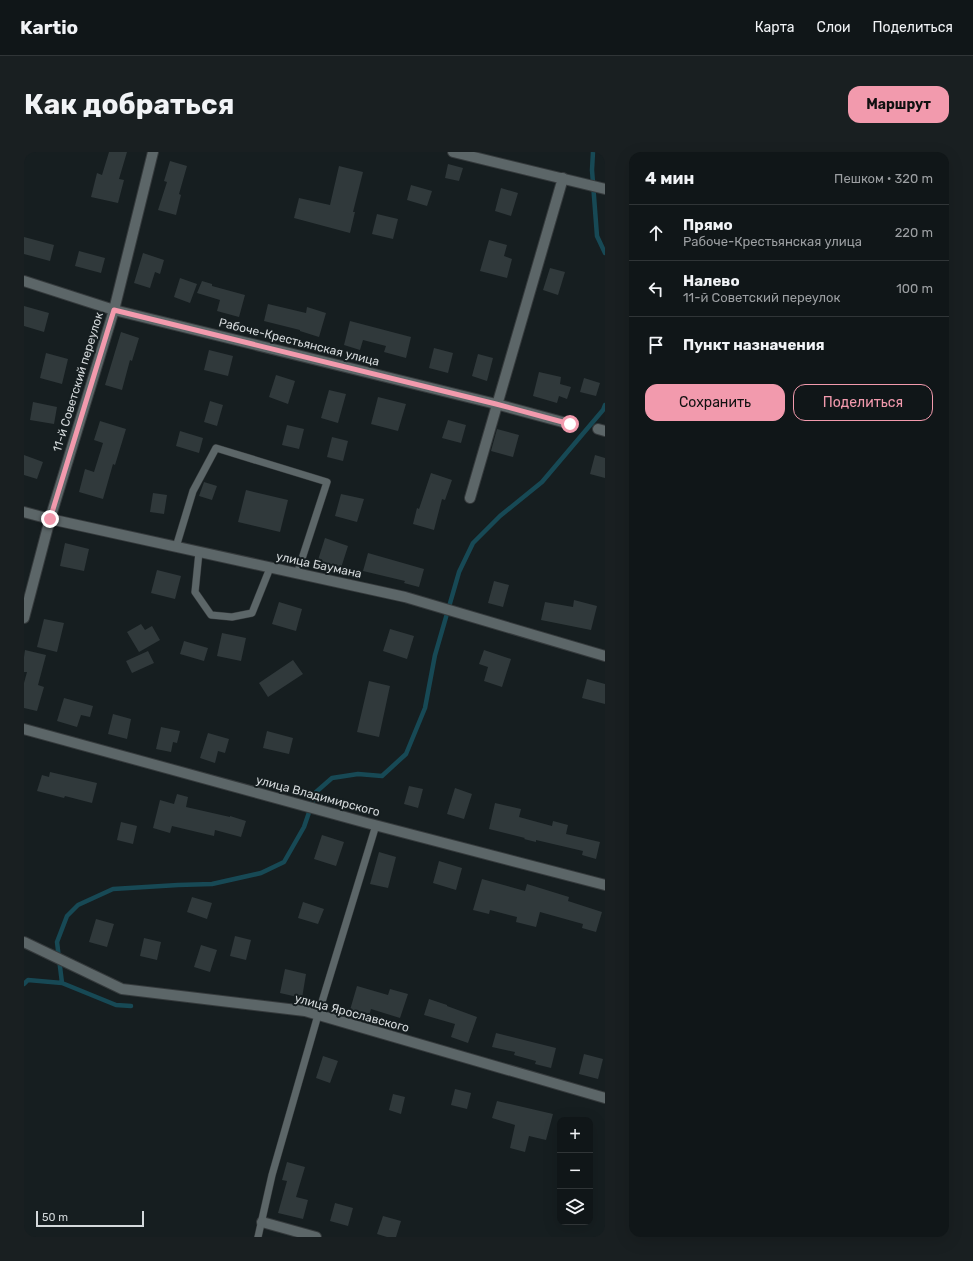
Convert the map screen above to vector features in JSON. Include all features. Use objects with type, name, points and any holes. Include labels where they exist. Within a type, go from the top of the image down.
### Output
[{"type":"street","name":"11-й Советский переулок","points":[[24,618],[50,519],[114,310],[153,152]]},
{"type":"street","points":[[453,152],[563,178],[605,190]]},
{"type":"street","points":[[470,498],[496,404],[563,178]]},
{"type":"street","name":"Рабоче-Крестьянская улица","points":[[24,281],[114,310],[496,404],[570,424]]},
{"type":"street","name":"улица Баумана","points":[[24,512],[405,597],[605,656]]},
{"type":"street","name":"улица Владимирского","points":[[24,729],[376,825],[605,885]]},
{"type":"street","name":"улица Ярославского","points":[[24,942],[122,989],[305,1011],[605,1098]]},
{"type":"street","points":[[262,1222],[316,1237]]},
{"type":"lane","points":[[176,547],[193,491],[216,448],[327,482],[297,574]]},
{"type":"lane","points":[[199,552],[195,592],[211,615],[232,617],[252,613],[270,568]]},
{"type":"lane","points":[[258,1237],[272,1175],[318,1015],[376,825]]},
{"type":"building","points":[[109,152],[127,152],[119,179],[124,180],[118,203],[91,197],[97,173],[102,175]]},
{"type":"building","points":[[170,161],[187,166],[179,194],[181,195],[176,215],[158,210],[167,182],[164,181]]},
{"type":"building","points":[[448,164],[463,168],[459,181],[445,178]]},
{"type":"building","points":[[339,166],[363,172],[353,212],[355,212],[350,233],[294,218],[299,198],[330,205]]},
{"type":"building","points":[[411,185],[432,191],[427,206],[407,200]]},
{"type":"building","points":[[501,188],[518,193],[511,216],[495,211]]},
{"type":"building","points":[[377,214],[398,219],[393,239],[372,234]]},
{"type":"building","points":[[24,237],[54,245],[50,261],[24,254]]},
{"type":"building","points":[[489,240],[507,245],[504,256],[512,259],[507,278],[480,271]]},
{"type":"building","points":[[79,251],[105,258],[101,273],[75,266]]},
{"type":"building","points":[[143,253],[164,260],[160,274],[155,272],[150,288],[134,283]]},
{"type":"building","points":[[550,268],[565,272],[558,295],[543,290]]},
{"type":"building","points":[[180,278],[197,284],[190,303],[174,297]]},
{"type":"building","points":[[202,281],[212,284],[212,286],[245,295],[239,317],[217,311],[220,300],[197,293]]},
{"type":"building","points":[[268,304],[306,313],[307,307],[326,313],[319,337],[300,330],[264,321]]},
{"type":"building","points":[[24,306],[49,313],[44,332],[24,326]]},
{"type":"building","points":[[350,321],[411,337],[406,358],[384,352],[386,346],[363,340],[360,350],[344,345]]},
{"type":"building","points":[[121,332],[139,338],[132,361],[130,360],[122,390],[105,385]]},
{"type":"building","points":[[434,348],[453,353],[448,373],[429,368]]},
{"type":"building","points":[[209,350],[233,356],[228,376],[204,370]]},
{"type":"building","points":[[46,353],[68,359],[62,384],[40,378]]},
{"type":"building","points":[[478,354],[493,358],[487,381],[472,376]]},
{"type":"building","points":[[539,372],[561,377],[560,384],[571,387],[567,399],[559,396],[557,403],[533,396]]},
{"type":"building","points":[[276,375],[295,381],[288,404],[269,397]]},
{"type":"building","points":[[584,378],[600,383],[596,396],[580,392]]},
{"type":"building","points":[[329,390],[346,394],[338,423],[321,418]]},
{"type":"building","points":[[378,397],[406,404],[398,431],[371,424]]},
{"type":"building","points":[[210,401],[223,405],[217,426],[204,422]]},
{"type":"building","points":[[33,402],[57,407],[54,424],[30,420]]},
{"type":"building","points":[[448,420],[466,425],[461,443],[442,438]]},
{"type":"building","points":[[100,421],[126,429],[115,465],[113,464],[103,499],[79,492],[85,469],[94,472],[103,443],[94,440]]},
{"type":"building","points":[[287,425],[304,429],[299,449],[282,445]]},
{"type":"building","points":[[497,429],[519,435],[513,457],[491,451]]},
{"type":"building","points":[[180,431],[203,438],[199,453],[176,446]]},
{"type":"building","points":[[332,437],[348,441],[343,461],[327,457]]},
{"type":"building","points":[[24,455],[43,462],[37,479],[24,475]]},
{"type":"building","points":[[595,455],[605,458],[605,478],[590,474]]},
{"type":"building","points":[[431,473],[452,480],[445,500],[442,499],[434,530],[413,524],[417,508],[419,509]]},
{"type":"building","points":[[204,482],[217,486],[212,500],[199,496]]},
{"type":"building","points":[[246,490],[288,500],[280,532],[238,522]]},
{"type":"building","points":[[153,493],[167,495],[164,514],[150,512]]},
{"type":"building","points":[[341,494],[364,499],[357,522],[335,516]]},
{"type":"building","points":[[325,538],[348,546],[341,568],[318,560]]},
{"type":"building","points":[[65,543],[89,549],[84,571],[60,566]]},
{"type":"building","points":[[368,553],[424,569],[419,587],[404,583],[405,581],[363,571]]},
{"type":"building","points":[[157,570],[181,576],[175,599],[151,593]]},
{"type":"building","points":[[494,581],[509,585],[503,607],[488,603]]},
{"type":"building","points":[[574,600],[597,606],[591,630],[541,620],[545,602],[573,607]]},
{"type":"building","points":[[279,602],[302,609],[296,631],[272,624]]},
{"type":"building","points":[[44,619],[64,623],[57,652],[37,647]]},
{"type":"building","points":[[141,624],[145,630],[152,626],[160,640],[139,652],[127,632]]},
{"type":"building","points":[[390,629],[414,636],[407,659],[383,651]]},
{"type":"building","points":[[222,633],[246,638],[241,661],[217,656]]},
{"type":"building","points":[[184,641],[208,648],[204,661],[180,654]]},
{"type":"building","points":[[25,650],[46,655],[38,685],[44,687],[37,711],[24,708],[24,683],[27,672],[24,672]]},
{"type":"building","points":[[484,650],[511,659],[502,687],[484,681],[488,667],[479,664]]},
{"type":"building","points":[[148,651],[154,663],[132,673],[126,661]]},
{"type":"building","points":[[293,660],[303,674],[268,697],[259,683]]},
{"type":"building","points":[[587,679],[605,684],[605,704],[582,698]]},
{"type":"building","points":[[369,681],[390,686],[379,737],[357,732]]},
{"type":"building","points":[[64,698],[93,706],[90,717],[81,715],[77,727],[57,721]]},
{"type":"building","points":[[113,714],[131,719],[127,739],[108,734]]},
{"type":"building","points":[[161,727],[180,731],[177,743],[173,742],[171,752],[156,749]]},
{"type":"building","points":[[267,731],[293,738],[289,754],[263,748]]},
{"type":"building","points":[[208,733],[229,739],[225,753],[218,751],[215,763],[200,758]]},
{"type":"building","points":[[50,772],[97,783],[92,803],[37,791],[42,775],[49,777]]},
{"type":"building","points":[[409,786],[423,789],[418,808],[404,804]]},
{"type":"building","points":[[455,788],[472,794],[464,819],[447,814]]},
{"type":"building","points":[[177,794],[188,797],[186,807],[230,816],[246,821],[241,837],[215,830],[214,836],[172,826],[170,833],[153,828],[160,800],[174,804]]},
{"type":"building","points":[[495,803],[521,809],[519,817],[552,826],[553,821],[568,825],[566,834],[600,842],[596,859],[582,855],[583,851],[536,840],[536,842],[489,829]]},
{"type":"building","points":[[121,822],[137,826],[133,844],[117,840]]},
{"type":"building","points":[[322,835],[344,842],[336,866],[314,859]]},
{"type":"building","points":[[379,852],[396,857],[388,888],[370,884]]},
{"type":"building","points":[[439,861],[462,868],[456,890],[433,883]]},
{"type":"building","points":[[482,879],[525,891],[527,884],[569,897],[568,901],[602,912],[596,932],[582,928],[583,924],[540,912],[536,927],[516,922],[517,917],[490,910],[489,914],[473,910]]},
{"type":"building","points":[[192,897],[212,903],[207,919],[187,912]]},
{"type":"building","points":[[303,902],[324,909],[318,924],[298,918]]},
{"type":"building","points":[[96,919],[114,924],[107,947],[89,942]]},
{"type":"building","points":[[235,936],[251,940],[246,960],[230,956]]},
{"type":"building","points":[[144,938],[161,942],[157,960],[140,956]]},
{"type":"building","points":[[201,945],[217,950],[210,972],[194,967]]},
{"type":"building","points":[[285,969],[306,974],[302,998],[280,993]]},
{"type":"building","points":[[357,986],[388,995],[390,989],[408,994],[400,1018],[371,1009],[369,1016],[350,1010]]},
{"type":"building","points":[[429,999],[477,1017],[468,1043],[451,1037],[455,1024],[424,1015]]},
{"type":"building","points":[[496,1033],[556,1048],[551,1068],[535,1064],[536,1061],[514,1055],[515,1052],[492,1047]]},
{"type":"building","points":[[584,1054],[603,1059],[598,1079],[579,1074]]},
{"type":"building","points":[[323,1056],[338,1061],[330,1083],[316,1078]]},
{"type":"building","points":[[455,1089],[471,1093],[467,1109],[451,1105]]},
{"type":"building","points":[[393,1094],[405,1097],[401,1114],[389,1110]]},
{"type":"building","points":[[497,1101],[553,1114],[546,1140],[529,1136],[525,1152],[510,1148],[515,1125],[492,1118]]},
{"type":"building","points":[[287,1162],[305,1167],[296,1197],[308,1200],[303,1219],[278,1213],[287,1181],[282,1180]]},
{"type":"building","points":[[335,1203],[353,1208],[348,1226],[330,1221]]},
{"type":"building","points":[[383,1216],[401,1221],[396,1237],[387,1237],[377,1234]]},
{"type":"waterway","points":[[593,152],[592,170],[597,236],[605,253]]},
{"type":"waterway","points":[[62,983],[57,942],[67,916],[78,905],[113,889],[212,884],[261,873],[284,862],[304,827],[316,792],[332,778],[358,774],[382,776],[406,754],[425,708],[435,655],[459,572],[473,543],[500,516],[542,482],[603,410],[605,405]]},
{"type":"waterway","points":[[24,984],[28,980],[62,983],[116,1005],[131,1006]]},
{"type":"route","points":[[50,519],[114,310],[496,404],[570,424]]}]
